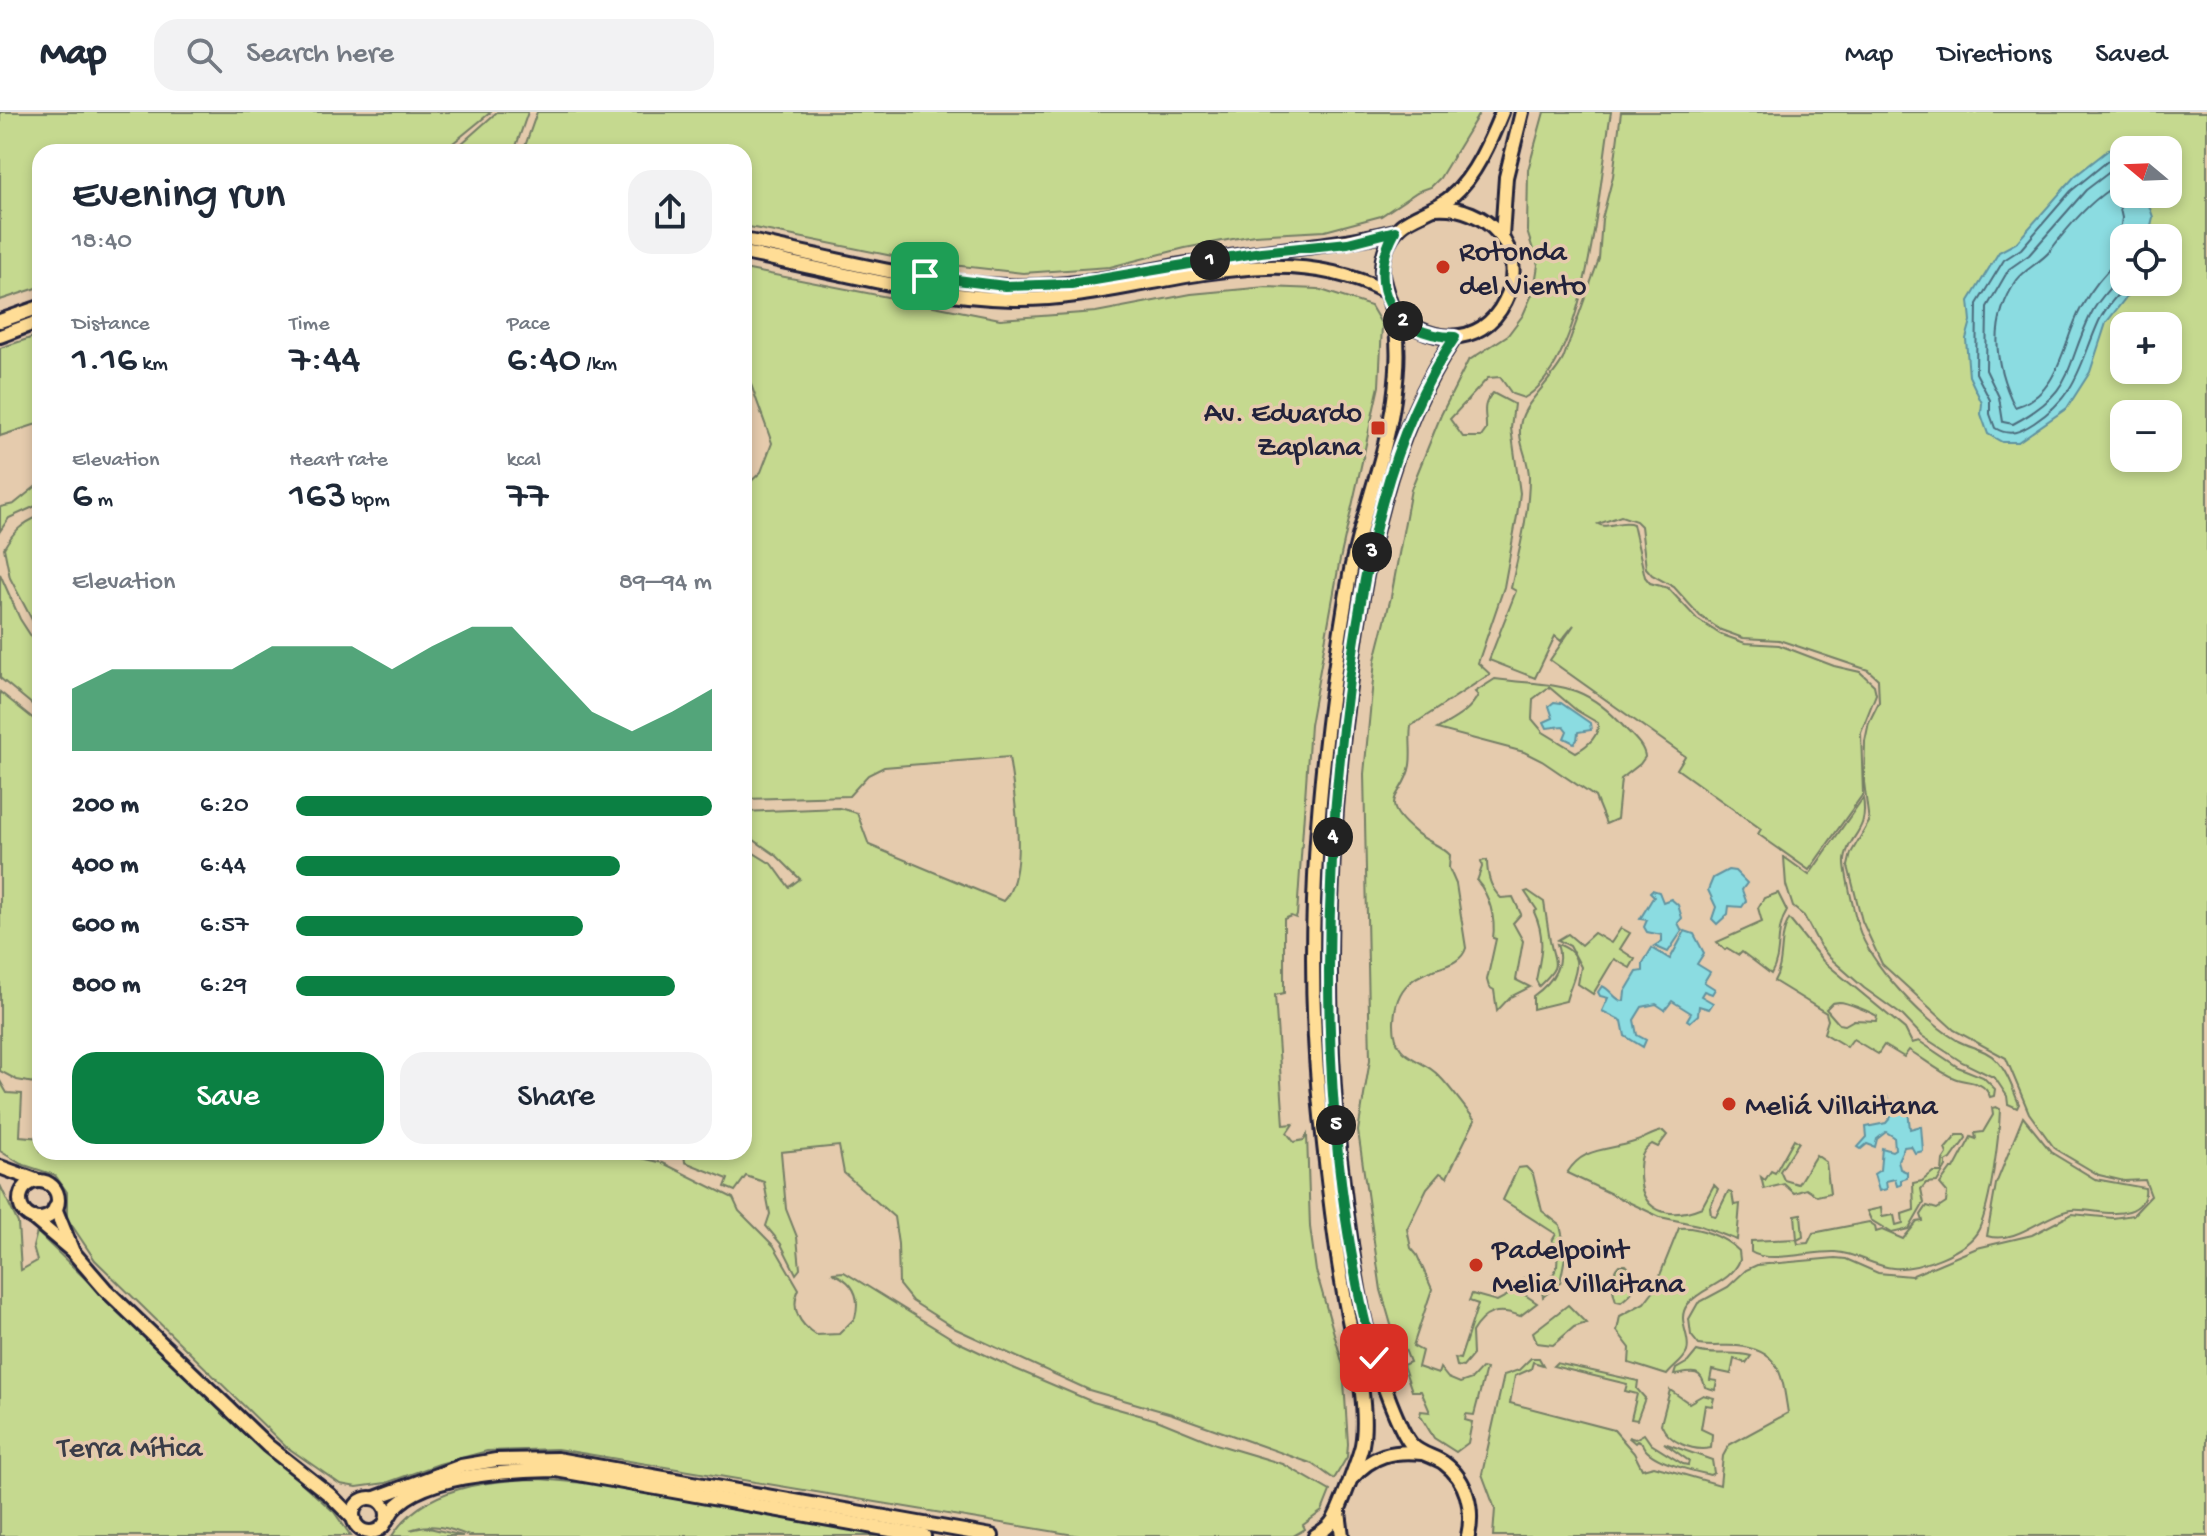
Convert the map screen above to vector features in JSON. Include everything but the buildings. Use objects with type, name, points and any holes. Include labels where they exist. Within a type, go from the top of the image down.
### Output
[{"type":"main road","points":[[1502,112],[1453,196],[1418,213],[1395,231],[1385,249],[1381,270],[1384,291],[1392,308],[1404,322],[1419,332],[1437,337],[1455,337],[1476,331],[1494,318],[1506,300],[1511,267],[1502,236],[1506,177],[1522,112]]},
{"type":"main road","points":[[1432,208],[1452,206],[1471,211],[1489,221],[1502,236]]},
{"type":"main road","points":[[752,242],[939,278],[1029,287],[1103,280],[1261,252],[1348,243],[1395,231]]},
{"type":"main road","points":[[752,255],[922,288],[1011,299],[1103,293],[1260,266],[1317,269],[1363,280],[1384,291]]},
{"type":"main road","points":[[1315,1536],[1331,1525],[1339,1512],[1362,1444],[1361,1390],[1342,1281],[1320,1112],[1313,894],[1326,735],[1351,570],[1394,403],[1399,353],[1392,308]]},
{"type":"main road","points":[[0,321],[32,310]]},
{"type":"main road","points":[[0,336],[32,324]]},
{"type":"main road","points":[[1455,337],[1438,363],[1399,445],[1374,541],[1358,615],[1340,753],[1329,897],[1335,1113],[1359,1300],[1386,1390],[1410,1443],[1442,1462],[1457,1475],[1466,1491],[1471,1512],[1468,1536]]},
{"type":"main road","points":[[73,1252],[55,1208],[55,1191],[48,1184],[0,1167],[20,1198],[25,1213],[73,1252],[105,1289],[268,1446],[319,1487],[354,1519],[359,1528],[368,1532],[381,1528],[396,1505],[406,1498],[469,1475],[556,1470],[924,1536]]},
{"type":"main road","points":[[20,1198],[26,1186],[40,1181]]},
{"type":"main road","points":[[33,1218],[45,1217],[55,1208]]},
{"type":"main road","points":[[1348,1483],[1362,1466],[1381,1455],[1402,1451],[1423,1453]]},
{"type":"main road","points":[[354,1519],[356,1505],[369,1498],[461,1466],[496,1460],[557,1459],[992,1536]]},
{"type":"main road","points":[[319,1487],[348,1497],[369,1498],[386,1507],[388,1518]]},
{"type":"main road","points":[[1339,1512],[1342,1536]]},
{"type":"green space","points":[[0,112],[491,112],[452,144],[32,144],[32,290],[0,300]]},
{"type":"green space","points":[[497,112],[528,112],[517,144],[461,144]]},
{"type":"green space","points":[[537,112],[1480,112],[1440,178],[1431,187],[1417,192],[1381,216],[1325,231],[1254,235],[1110,267],[1023,273],[917,261],[752,228],[752,144],[526,144]]},
{"type":"green space","points":[[1544,112],[1611,112],[1587,267],[1577,309],[1563,347],[1546,378],[1524,398],[1512,394],[1500,377],[1488,378],[1450,419],[1463,437],[1481,437],[1486,430],[1485,406],[1493,393],[1514,404],[1511,428],[1520,493],[1517,516],[1504,587],[1478,663],[1490,674],[1411,726],[1410,765],[1394,804],[1396,811],[1413,830],[1450,855],[1449,868],[1456,884],[1466,948],[1451,964],[1415,978],[1405,987],[1397,1001],[1394,1022],[1395,1035],[1403,1051],[1439,1076],[1475,1120],[1447,1177],[1440,1173],[1427,1188],[1407,1229],[1411,1248],[1432,1289],[1413,1346],[1422,1351],[1418,1367],[1438,1374],[1440,1368],[1448,1378],[1460,1383],[1472,1379],[1482,1368],[1486,1369],[1474,1415],[1466,1414],[1465,1420],[1472,1422],[1468,1443],[1456,1452],[1434,1438],[1420,1415],[1421,1411],[1430,1412],[1421,1391],[1412,1391],[1403,1365],[1410,1362],[1404,1347],[1398,1349],[1381,1290],[1358,1131],[1370,1060],[1364,774],[1375,660],[1391,597],[1411,489],[1441,415],[1468,361],[1508,335],[1523,315],[1534,290],[1538,265],[1527,231],[1528,170]]},
{"type":"green space","name":"Meliá Villaitana","points":[[1621,112],[2207,112],[2207,1536],[1493,1536],[1495,1509],[1482,1474],[1504,1375],[1519,1370],[1531,1358],[1539,1358],[1543,1365],[1533,1362],[1531,1369],[1515,1376],[1510,1403],[1614,1430],[1634,1453],[1642,1469],[1654,1466],[1720,1485],[1723,1456],[1729,1445],[1788,1413],[1781,1377],[1771,1359],[1763,1353],[1737,1346],[1699,1345],[1691,1335],[1689,1319],[1698,1303],[1728,1287],[1746,1270],[1757,1265],[1835,1258],[1846,1259],[1878,1273],[1911,1276],[1977,1248],[2032,1235],[2072,1214],[2113,1218],[2133,1215],[2151,1196],[2145,1180],[2124,1181],[2099,1175],[2055,1149],[2029,1113],[2006,1058],[1954,1030],[1882,964],[1862,921],[1848,866],[1851,853],[1869,822],[1864,782],[1865,741],[1869,722],[1879,702],[1878,679],[1868,670],[1779,640],[1743,638],[1721,630],[1700,616],[1674,587],[1652,575],[1646,568],[1641,526],[1636,521],[1621,516],[1598,524],[1633,524],[1645,577],[1650,583],[1668,588],[1697,619],[1720,634],[1745,643],[1779,645],[1834,666],[1860,672],[1874,685],[1876,694],[1861,732],[1863,794],[1809,870],[1758,834],[1761,829],[1677,769],[1685,756],[1550,660],[1574,625],[1561,641],[1555,636],[1535,678],[1489,660],[1516,591],[1511,588],[1529,491],[1527,463],[1520,436],[1521,421],[1528,406],[1563,359],[1599,259],[1602,219],[1613,176]]},
{"type":"green space","points":[[752,271],[1000,319],[1096,312],[1191,294],[1266,287],[1318,289],[1371,306],[1382,325],[1379,386],[1339,564],[1310,725],[1297,915],[1296,918],[1291,916],[1284,919],[1284,993],[1275,995],[1284,1125],[1293,1124],[1287,1133],[1294,1142],[1304,1140],[1307,1135],[1310,1227],[1316,1271],[1343,1365],[1347,1457],[1334,1479],[1313,1464],[1172,1414],[1089,1390],[956,1329],[912,1301],[899,1285],[894,1217],[844,1173],[839,1146],[781,1152],[786,1209],[797,1237],[800,1269],[796,1274],[781,1244],[766,1226],[770,1214],[764,1182],[746,1176],[735,1191],[725,1187],[728,1179],[685,1162],[752,1160],[752,852],[773,865],[789,887],[800,879],[777,856],[752,839],[752,812],[839,808],[857,813],[869,845],[1003,901],[1016,873],[1018,833],[1009,757],[884,767],[868,775],[849,796],[752,799],[752,480],[761,472],[772,443],[752,387]]},
{"type":"green space","points":[[32,338],[32,426],[0,436],[0,348]]},
{"type":"green space","points":[[32,489],[32,508],[9,518],[0,531],[0,507],[14,504]]},
{"type":"green space","points":[[32,520],[32,620],[10,578],[4,548]]},
{"type":"green space","points":[[0,574],[32,638],[32,704],[0,678]]},
{"type":"green space","points":[[1495,679],[1550,685],[1580,693],[1609,711],[1637,741],[1645,757],[1621,779],[1617,819],[1606,824],[1595,797],[1524,752],[1437,729],[1470,706],[1478,695],[1475,692]],"holes":[[[1549,687],[1576,710],[1598,723],[1592,740],[1576,752],[1543,732],[1532,719],[1533,699]]]},
{"type":"green space","points":[[0,692],[32,718],[32,1083],[17,1080],[0,1071]]},
{"type":"green space","points":[[1863,798],[1861,827],[1850,844],[1845,860],[1858,926],[1864,941],[1899,990],[1929,1020],[1958,1041],[1996,1060],[2012,1087],[2019,1104],[2017,1108],[2008,1104],[2007,1096],[1995,1078],[1962,1062],[1922,1036],[1903,1016],[1830,958],[1804,916],[1793,907],[1786,885],[1784,857],[1809,875]]},
{"type":"green space","points":[[1487,860],[1494,890],[1501,898],[1513,897],[1521,914],[1513,923],[1523,941],[1516,980],[1530,987],[1510,997],[1497,1011],[1494,990],[1487,980],[1496,939],[1493,938],[1488,900],[1477,881],[1481,861]]},
{"type":"green space","points":[[1525,892],[1544,902],[1555,960],[1554,969],[1539,986],[1536,980],[1541,938],[1534,912],[1537,910]]},
{"type":"green space","points":[[1778,893],[1787,911],[1771,974],[1742,952],[1739,955],[1727,948],[1725,950],[1717,942],[1762,922],[1758,908],[1764,898]]},
{"type":"green space","points":[[1789,919],[1823,961],[1905,1029],[1912,1043],[1919,1041],[1958,1067],[1983,1077],[1995,1089],[1994,1096],[1990,1097],[1979,1084],[1948,1075],[1909,1050],[1904,1057],[1884,1045],[1878,1054],[1853,1039],[1847,1047],[1824,1033],[1828,1020],[1826,1013],[1774,981]],"holes":[[[1839,1002],[1877,1016],[1876,1021],[1854,1020],[1845,1025],[1839,1024],[1826,1009],[1832,1003]]]},
{"type":"green space","points":[[1621,928],[1630,933],[1620,949],[1635,959],[1630,968],[1614,959],[1593,994],[1578,984],[1581,967],[1570,946],[1558,940],[1568,934],[1581,945],[1594,933],[1611,943]]},
{"type":"green space","points":[[1557,944],[1567,949],[1576,961],[1566,1001],[1533,1009],[1533,996],[1550,980],[1557,967]]},
{"type":"green space","points":[[0,1081],[7,1093],[22,1094],[20,1136],[32,1137],[32,1160],[650,1160],[663,1163],[733,1198],[739,1211],[774,1246],[799,1289],[795,1303],[798,1315],[816,1335],[839,1334],[855,1318],[857,1303],[854,1290],[845,1280],[832,1273],[844,1272],[958,1342],[1011,1367],[1093,1402],[1157,1420],[1216,1444],[1283,1464],[1330,1491],[1322,1511],[1303,1525],[1305,1529],[1293,1536],[1080,1536],[557,1449],[487,1451],[386,1483],[357,1487],[340,1484],[284,1445],[95,1260],[67,1218],[67,1192],[55,1175],[21,1164],[0,1151]]},
{"type":"green space","points":[[1992,1108],[2000,1109],[1998,1137],[1983,1217],[1973,1237],[1953,1252],[1928,1263],[1893,1268],[1835,1252],[1768,1257],[1751,1252],[1751,1241],[1797,1239],[1795,1215],[1801,1214],[1803,1237],[1797,1240],[1798,1244],[1808,1243],[1813,1233],[1869,1222],[1875,1226],[1876,1232],[1882,1230],[1903,1239],[1917,1222],[1923,1221],[1921,1215],[1927,1206],[1937,1209],[1946,1203],[1947,1192],[1940,1184],[1954,1169],[1971,1137],[1976,1139],[1975,1133],[1983,1132],[1993,1115]]},
{"type":"green space","points":[[2023,1117],[2052,1153],[2095,1179],[2145,1188],[2142,1202],[2133,1210],[2122,1213],[2071,1210],[2020,1233],[1998,1238],[1987,1236],[1996,1184]]},
{"type":"green space","points":[[1663,1131],[1667,1135],[1658,1147],[1652,1144],[1642,1156],[1640,1171],[1644,1196],[1658,1210],[1678,1213],[1702,1207],[1714,1185],[1718,1189],[1710,1207],[1711,1215],[1716,1216],[1728,1192],[1732,1193],[1734,1205],[1740,1204],[1737,1240],[1698,1225],[1660,1217],[1567,1173],[1573,1164],[1588,1154]]},
{"type":"green space","points":[[1957,1135],[1965,1135],[1966,1138],[1946,1162],[1946,1167],[1937,1182],[1926,1183],[1921,1189],[1924,1203],[1909,1229],[1892,1233],[1871,1220],[1867,1211],[1881,1208],[1882,1217],[1894,1215],[1896,1225],[1903,1223],[1902,1214],[1914,1210],[1913,1183],[1922,1181],[1933,1172],[1942,1172],[1947,1154],[1945,1149]]},
{"type":"green space","points":[[1794,1139],[1799,1142],[1780,1171],[1784,1180],[1798,1184],[1816,1155],[1826,1162],[1830,1193],[1817,1196],[1806,1189],[1794,1193],[1784,1184],[1764,1189],[1761,1177],[1765,1180],[1771,1171],[1775,1173]]},
{"type":"green space","points":[[1526,1167],[1533,1174],[1542,1211],[1560,1225],[1566,1252],[1560,1283],[1543,1297],[1542,1292],[1557,1268],[1558,1246],[1552,1241],[1556,1234],[1503,1200],[1518,1168]]},
{"type":"green space","name":"Terra Mítica","points":[[0,1185],[18,1223],[21,1270],[37,1261],[33,1247],[37,1232],[227,1416],[334,1512],[351,1536],[0,1536]]},
{"type":"green space","points":[[1679,1228],[1719,1237],[1739,1251],[1740,1260],[1730,1274],[1694,1298],[1684,1310],[1687,1352],[1667,1375],[1629,1363],[1630,1348],[1617,1331],[1620,1316],[1644,1303],[1654,1290]]},
{"type":"green space","points":[[1619,1265],[1626,1265],[1636,1276],[1633,1291],[1621,1302],[1616,1301],[1613,1287],[1614,1273]]},
{"type":"green space","points":[[1525,1277],[1519,1291],[1537,1303],[1520,1316],[1498,1312],[1481,1320],[1472,1332],[1473,1355],[1463,1367],[1457,1366],[1455,1358],[1460,1359],[1478,1304],[1469,1301],[1472,1294],[1497,1301],[1512,1293]]},
{"type":"green space","points":[[1568,1305],[1586,1323],[1574,1327],[1553,1345],[1537,1343],[1533,1332]]},
{"type":"green space","points":[[1697,1351],[1751,1356],[1746,1363],[1734,1359],[1731,1374],[1712,1370],[1710,1380],[1717,1381],[1715,1390],[1705,1387],[1697,1374],[1674,1375],[1676,1369],[1688,1362]]},
{"type":"green space","points":[[1556,1363],[1638,1381],[1637,1389],[1645,1398],[1637,1420],[1631,1419],[1637,1394],[1625,1391],[1627,1384],[1553,1366]]},
{"type":"green space","points":[[1670,1390],[1689,1403],[1703,1395],[1714,1398],[1712,1406],[1705,1405],[1701,1429],[1712,1434],[1711,1448],[1682,1444],[1664,1430],[1661,1424]]},
{"type":"green space","points":[[1644,1434],[1651,1444],[1683,1464],[1688,1465],[1689,1461],[1664,1443],[1712,1460],[1714,1473],[1710,1475],[1661,1460],[1645,1449],[1642,1443],[1635,1443],[1628,1437],[1635,1439]]},
{"type":"green space","points":[[540,1479],[595,1484],[895,1536],[469,1536],[432,1526],[417,1528],[410,1530],[425,1527],[463,1536],[392,1536],[405,1520],[438,1497],[499,1481]]},
{"type":"water","points":[[2110,149],[2110,208],[2150,208],[2151,224],[2110,224],[2110,296],[2127,296],[2115,312],[2110,312],[2090,372],[2067,408],[2018,442],[2002,442],[1988,434],[1981,414],[1982,403],[1969,376],[1966,339],[1971,321],[1969,301],[1999,252],[2016,243],[2075,176]]},
{"type":"water","points":[[1554,702],[1561,703],[1590,723],[1591,730],[1578,732],[1574,743],[1564,738],[1567,731],[1563,726],[1547,728],[1544,722],[1553,718],[1549,706]]},
{"type":"water","points":[[1728,870],[1735,871],[1747,883],[1742,890],[1746,901],[1742,907],[1729,906],[1728,914],[1717,924],[1712,919],[1716,907],[1708,890],[1713,878]]},
{"type":"water","points":[[1650,892],[1659,892],[1663,902],[1671,899],[1678,905],[1682,918],[1678,923],[1682,931],[1668,952],[1654,946],[1662,941],[1662,935],[1647,932],[1644,927],[1647,920],[1640,919],[1654,896]]},
{"type":"water","points":[[1685,931],[1694,934],[1704,953],[1697,964],[1710,972],[1704,982],[1715,989],[1712,994],[1704,991],[1701,996],[1713,1003],[1709,1009],[1699,1006],[1698,1015],[1690,1022],[1687,1020],[1691,1013],[1672,1001],[1665,1010],[1656,1004],[1642,1007],[1634,1020],[1637,1035],[1646,1040],[1643,1047],[1625,1036],[1622,1021],[1602,1011],[1608,998],[1600,996],[1598,992],[1602,986],[1618,1000],[1624,1001],[1625,992],[1637,972],[1643,971],[1643,963],[1652,948],[1670,959]]},
{"type":"water","points":[[1886,1095],[1892,1105],[1899,1106],[1899,1111],[1908,1110],[1910,1129],[1921,1126],[1923,1151],[1915,1153],[1911,1146],[1904,1147],[1898,1160],[1900,1169],[1907,1172],[1907,1178],[1897,1186],[1895,1179],[1886,1181],[1887,1189],[1879,1191],[1874,1174],[1880,1170],[1882,1148],[1895,1149],[1894,1137],[1886,1132],[1877,1139],[1875,1147],[1867,1144],[1861,1149],[1858,1147],[1867,1137],[1866,1127],[1886,1123],[1891,1117]]},
{"type":"place","name":"Rotonda del Viento","points":[[1443,267]]},
{"type":"place","name":"Av. Eduardo Zaplana","points":[[1378,428]]},
{"type":"place","name":"Meliá Villaitana","points":[[1729,1104]]},
{"type":"place","name":"Padelpoint Melia Villaitana","points":[[1476,1265]]},
{"type":"route","points":[[925,276],[982,285],[1029,287],[1071,284],[1261,252],[1348,243],[1395,231],[1385,249],[1381,270],[1384,291],[1392,308],[1404,322],[1419,332],[1437,337],[1455,337],[1438,363],[1399,445],[1358,615],[1340,753],[1329,897],[1335,1113],[1359,1300],[1374,1358]]}]
